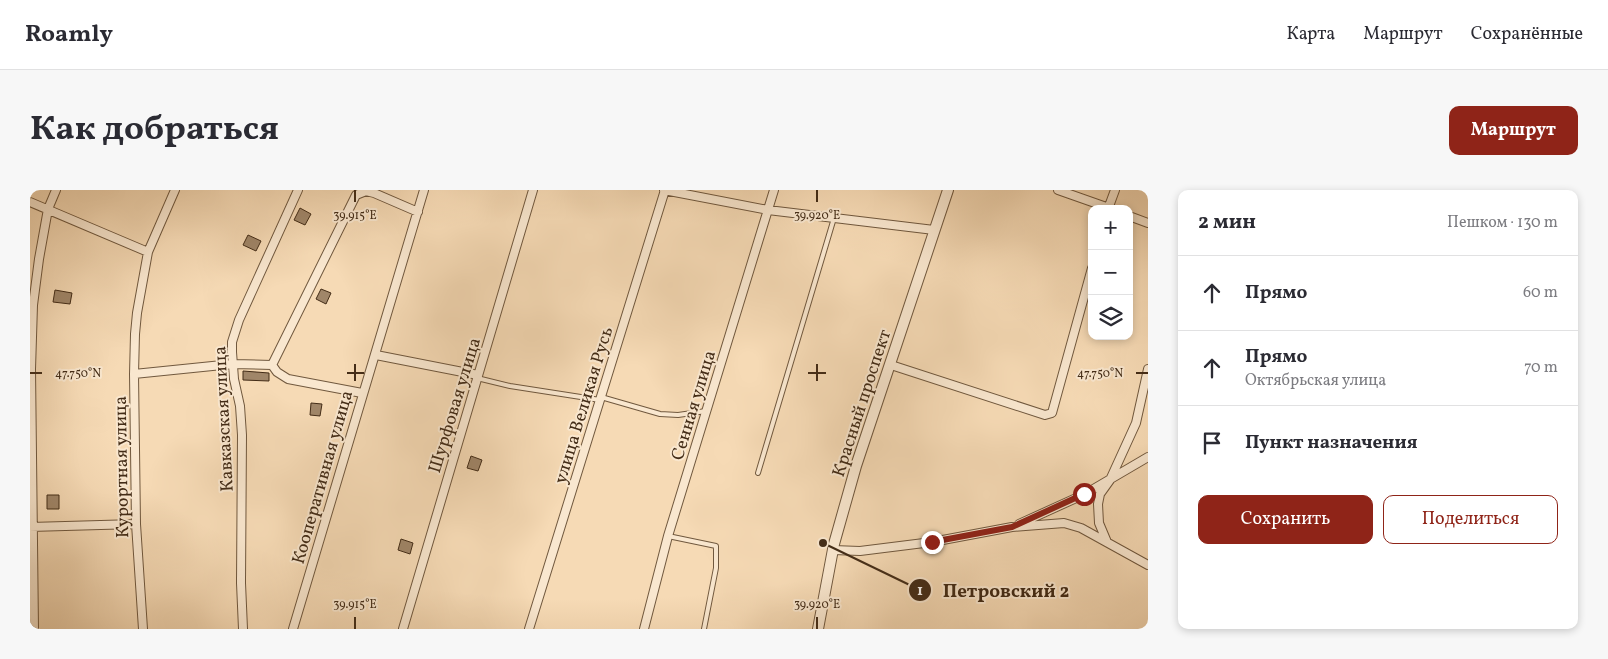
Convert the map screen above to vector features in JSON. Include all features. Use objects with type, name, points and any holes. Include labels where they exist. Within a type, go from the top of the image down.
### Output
[{"type":"street","points":[[34,629],[31,527],[33,305],[48,209],[56,190]]},
{"type":"street","name":"Курортная улица","points":[[143,629],[136,524],[134,374],[137,313],[148,252],[175,190]]},
{"type":"street","name":"Кавказская улица","points":[[243,629],[241,583],[241,425],[239,400],[232,364],[232,342],[239,320],[298,190]]},
{"type":"street","name":"Кооперативная улица","points":[[293,629],[424,190]]},
{"type":"street","name":"Шурфовая улица","points":[[403,629],[533,190]]},
{"type":"street","points":[[665,190],[768,210],[934,230]]},
{"type":"street","name":"улица Великая Русь","points":[[529,629],[665,190]]},
{"type":"street","name":"Сенная улица","points":[[644,629],[668,536],[774,190]]},
{"type":"street","name":"Красный проспект","points":[[818,629],[833,550],[856,466],[948,190]]},
{"type":"street","points":[[1058,190],[1100,205]]},
{"type":"street","points":[[1110,205],[1115,190]]},
{"type":"street","points":[[272,365],[356,195],[366,191],[374,193],[418,212]]},
{"type":"street","points":[[30,202],[148,252]]},
{"type":"street","points":[[1133,217],[1148,223]]},
{"type":"street","points":[[890,365],[1045,414],[1052,413],[1088,282]]},
{"type":"street","points":[[376,355],[478,376]]},
{"type":"street","points":[[134,374],[232,364],[272,365]]},
{"type":"street","points":[[272,365],[277,372],[288,379],[362,393]]},
{"type":"street","points":[[1107,542],[1100,528],[1097,513],[1100,494],[1110,480],[1136,424],[1148,369]]},
{"type":"street","points":[[1012,527],[1084,494],[1148,457]]},
{"type":"street","points":[[833,550],[860,551],[932,542],[1012,527],[1064,522],[1081,528],[1148,565]]},
{"type":"street","points":[[31,527],[136,524]]},
{"type":"lane","points":[[758,473],[834,218]]},
{"type":"lane","points":[[478,376],[510,386],[600,398],[660,414],[678,415],[706,411]]},
{"type":"lane","points":[[668,536],[716,546],[716,568],[704,629]]},
{"type":"building","points":[[300,208],[311,214],[305,225],[294,220]]},
{"type":"building","points":[[248,235],[261,241],[256,251],[243,245]]},
{"type":"building","points":[[321,289],[331,293],[326,304],[316,299]]},
{"type":"building","points":[[55,290],[72,293],[70,304],[53,302]]},
{"type":"building","points":[[243,371],[269,373],[269,381],[243,380]]},
{"type":"building","points":[[311,403],[322,404],[320,416],[310,415]]},
{"type":"building","points":[[471,456],[482,460],[478,471],[467,468]]},
{"type":"building","points":[[47,495],[59,495],[59,509],[47,509]]},
{"type":"building","points":[[401,539],[413,543],[410,554],[398,550]]},
{"type":"place","name":"Петровский 2","points":[[823,543]]},
{"type":"route","points":[[932,542],[1012,527],[1084,494]]}]
